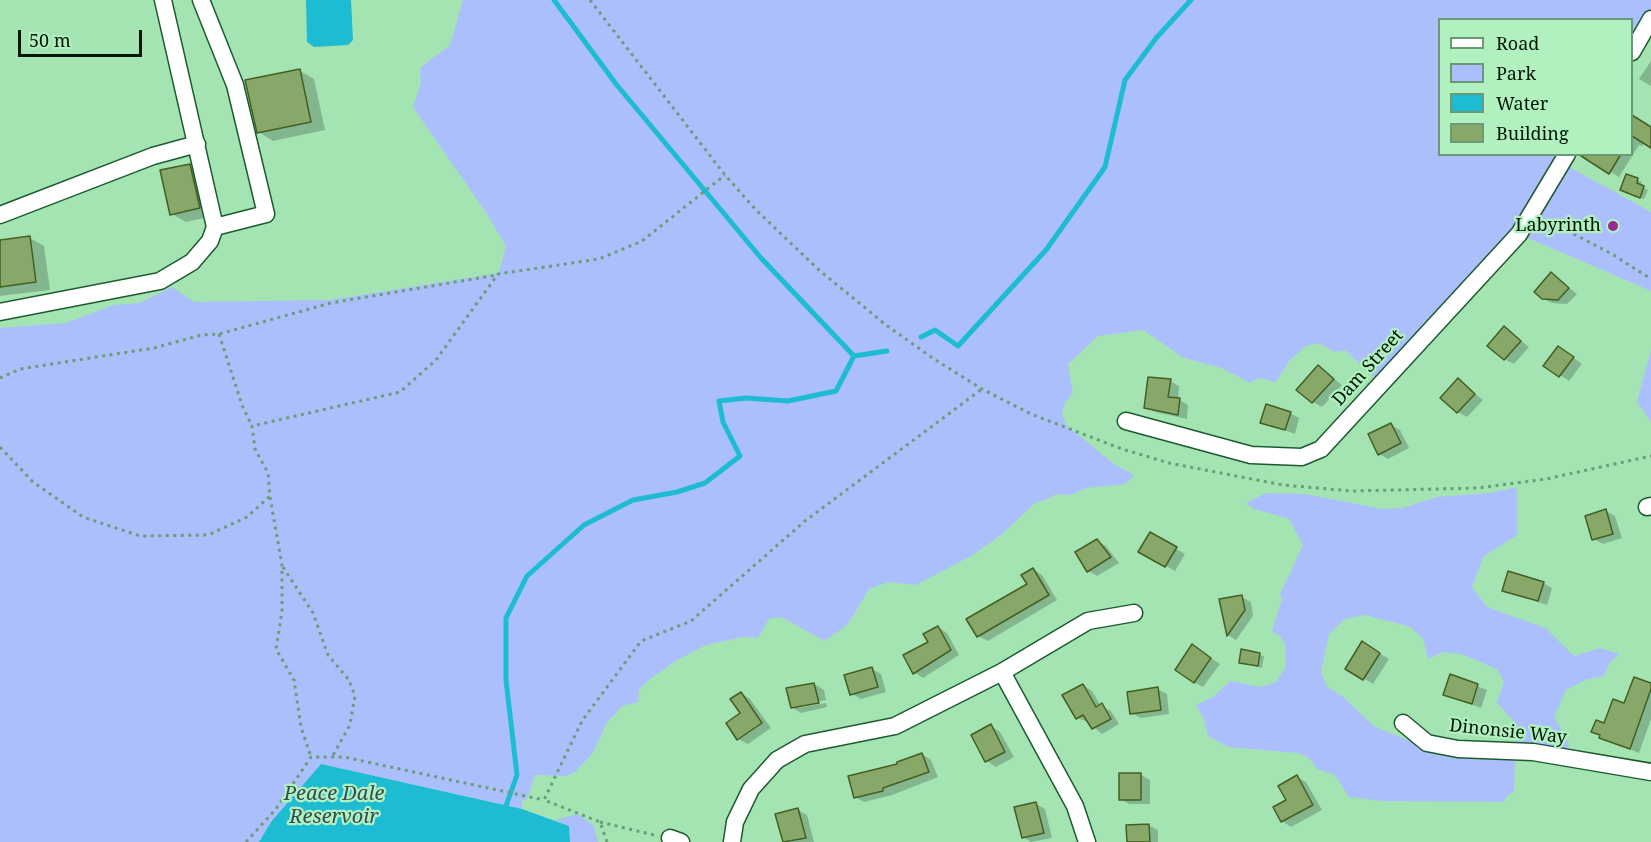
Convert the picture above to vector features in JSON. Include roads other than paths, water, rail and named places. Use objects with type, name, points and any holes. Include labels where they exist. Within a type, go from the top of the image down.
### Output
[{"type":"street","points":[[0,312],[160,281],[192,261],[210,241],[215,227],[163,0]]},
{"type":"street","points":[[201,0],[235,85],[266,214],[215,227]]},
{"type":"street","points":[[1633,50],[1651,19]]},
{"type":"street","points":[[0,215],[153,156],[197,144]]},
{"type":"street","name":"Dam Street","points":[[1125,421],[1251,456],[1302,458],[1321,449],[1519,234],[1566,156]]},
{"type":"street","points":[[732,842],[735,822],[751,789],[777,760],[805,744],[895,726],[1002,672],[1088,621],[1134,613]]},
{"type":"street","points":[[1002,672],[1075,806],[1087,842]]},
{"type":"street","name":"Dinonsie Way","points":[[1403,723],[1427,743],[1458,749],[1533,752],[1651,772]]},
{"type":"water","points":[[306,0],[351,0],[353,40],[348,45],[314,47],[307,42]]},
{"type":"water","name":"Peace Dale Reservoir","points":[[321,764],[522,809],[569,826],[570,842],[259,842],[271,822]]},
{"type":"waterway","points":[[554,0],[616,84],[761,258],[854,356]]},
{"type":"waterway","points":[[921,337],[935,330],[958,346],[1046,250],[1105,167],[1125,80],[1157,37],[1191,0]]},
{"type":"waterway","points":[[506,806],[517,775],[506,680],[506,618],[527,576],[584,525],[633,500],[677,492],[705,483],[740,456],[723,422],[719,401],[746,398],[788,401],[836,391],[854,356],[887,351]]},
{"type":"place","name":"Labyrinth","points":[[1613,226]]}]
